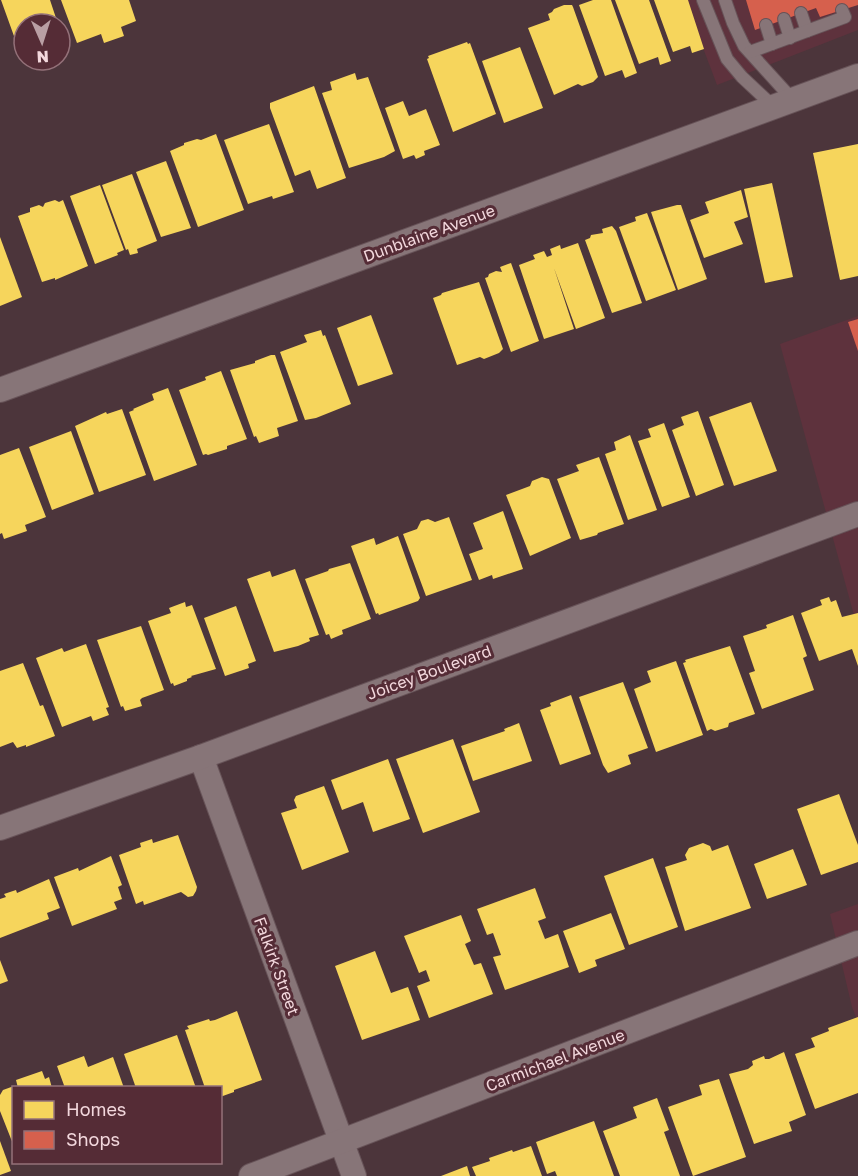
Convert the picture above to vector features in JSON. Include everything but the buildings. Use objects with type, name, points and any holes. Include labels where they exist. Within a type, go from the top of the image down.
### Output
[{"type":"street","name":"Dunblaine Avenue","points":[[0,390],[858,76]]},
{"type":"street","name":"Joicey Boulevard","points":[[0,828],[201,757],[858,514]]},
{"type":"street","name":"Falkirk Street","points":[[201,757],[354,1176]]},
{"type":"street","name":"Carmichael Avenue","points":[[251,1176],[858,944]]},
{"type":"lane","points":[[703,0],[727,59],[742,77],[784,103]]},
{"type":"lane","points":[[725,0],[744,46],[784,103]]},
{"type":"lane","points":[[750,52],[807,31],[828,19],[845,17],[842,10]]},
{"type":"lane","points":[[801,13],[807,31]]},
{"type":"lane","points":[[784,19],[790,38]]},
{"type":"lane","points":[[766,26],[772,44]]},
{"type":"shaded area","points":[[685,0],[858,0],[858,30],[717,85]]},
{"type":"shaded area","points":[[858,316],[858,630],[780,344]]},
{"type":"shaded area","points":[[858,904],[858,1022],[852,1007],[830,914]]}]
